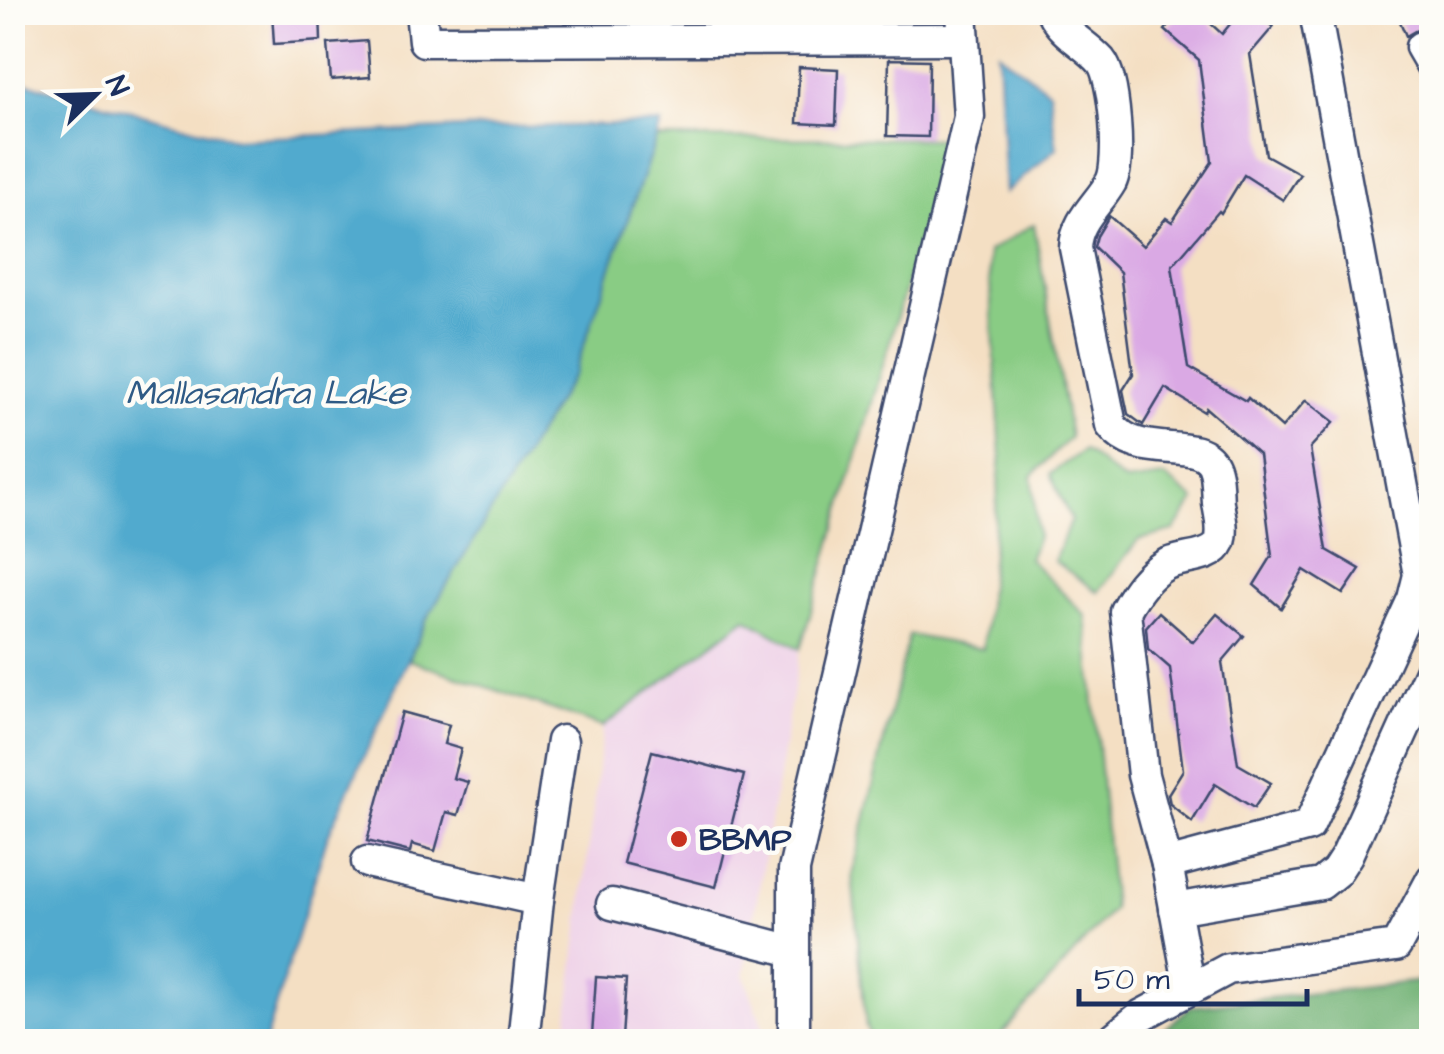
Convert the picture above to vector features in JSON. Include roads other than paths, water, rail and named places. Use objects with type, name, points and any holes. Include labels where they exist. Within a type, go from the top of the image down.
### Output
[{"type":"street","points":[[421,12],[424,41],[963,26],[969,117],[794,870],[794,1042]]},
{"type":"street","points":[[1052,12],[1059,26],[1102,62],[1111,87],[1116,166],[1112,180],[1080,223],[1075,248],[1111,425],[1120,437],[1140,446],[1192,450],[1206,455],[1214,467],[1222,534],[1219,545],[1210,552],[1168,563],[1153,572],[1125,611],[1138,743],[1167,864],[1190,989]]},
{"type":"street","points":[[1167,864],[1310,826],[1413,599],[1419,575],[1315,12]]},
{"type":"street","points":[[1175,908],[1321,884],[1336,872],[1432,667]]},
{"type":"street","points":[[522,1042],[562,741]]},
{"type":"street","points":[[367,862],[538,900]]},
{"type":"street","points":[[1109,1042],[1142,1014],[1228,969],[1396,946],[1432,879]]},
{"type":"street","points":[[612,904],[794,951]]},
{"type":"water","points":[[998,52],[1049,91],[1057,148],[1005,193]]},
{"type":"water","name":"Mallasandra Lake","points":[[13,79],[235,139],[661,124],[574,373],[427,618],[327,838],[265,1041],[13,1041]]},
{"type":"place","name":"BBMP","points":[[679,839]]}]
